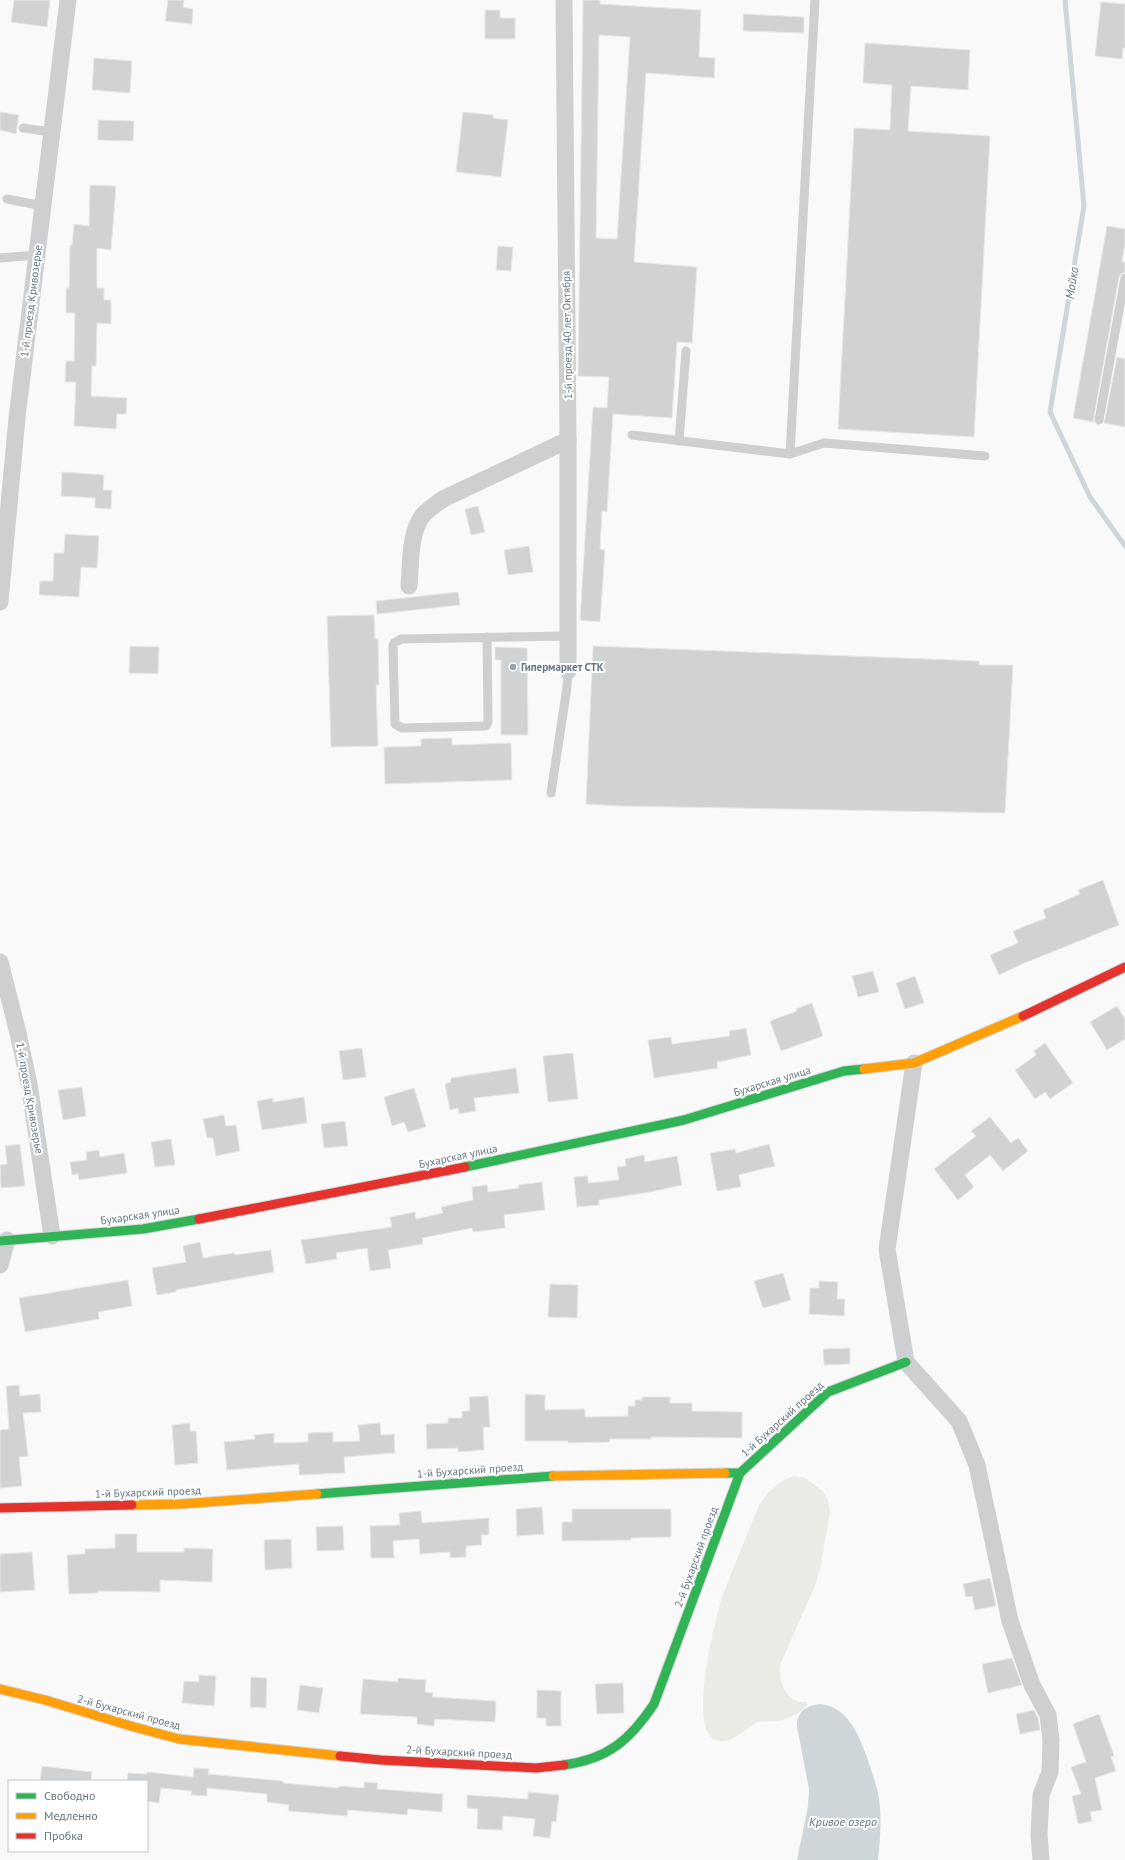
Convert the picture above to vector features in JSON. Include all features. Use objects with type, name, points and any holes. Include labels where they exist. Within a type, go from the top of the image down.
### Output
[{"type":"street","name":"1-й проезд Кривозерье","points":[[0,593],[2,545],[68,0]]},
{"type":"street","name":"1-й проезд 40 лет Октября","points":[[564,0],[568,440],[568,671]]},
{"type":"street","points":[[409,586],[416,527],[423,516],[432,507],[443,499],[568,440]]},
{"type":"street","name":"Бухарская улица","points":[[3,1241],[143,1229],[415,1178],[684,1120],[844,1071],[914,1063],[1040,1009],[1125,968]]},
{"type":"street","name":"1-й проезд Кривозерье","points":[[1,971],[18,1033],[29,1084],[52,1236]]},
{"type":"street","points":[[914,1063],[887,1249],[906,1362],[960,1421],[977,1465],[1010,1621],[1032,1685],[1048,1715],[1051,1740],[1050,1772],[1041,1795],[1039,1835],[1041,1860]]},
{"type":"street","points":[[0,1265],[3,1241]]},
{"type":"street","name":"1-й Бухарский проезд","points":[[0,1508],[189,1503],[549,1476],[740,1473],[828,1392],[906,1362]]},
{"type":"street","name":"2-й Бухарский проезд","points":[[0,1689],[30,1696],[179,1739],[381,1760],[536,1768],[559,1767],[582,1762],[606,1753],[628,1739],[643,1722],[654,1704],[740,1473]]},
{"type":"lane","points":[[790,454],[815,0]]},
{"type":"lane","points":[[23,128],[52,132]]},
{"type":"lane","points":[[7,199],[43,206]]},
{"type":"lane","points":[[0,258],[37,255]]},
{"type":"lane","points":[[1099,420],[1125,278]]},
{"type":"lane","points":[[679,441],[686,351]]},
{"type":"lane","points":[[632,435],[790,454],[824,443],[985,456]]},
{"type":"lane","points":[[487,637],[487,724],[483,727],[402,728],[395,724],[393,654],[394,643],[401,639],[487,637],[568,636]]},
{"type":"lane","points":[[551,793],[567,687],[568,671]]},
{"type":"shaded area","points":[[794,1476],[805,1478],[823,1491],[828,1500],[830,1513],[820,1569],[814,1588],[780,1665],[782,1684],[786,1693],[795,1700],[806,1702],[807,1706],[800,1712],[787,1718],[778,1721],[758,1722],[738,1736],[722,1741],[716,1740],[708,1732],[704,1717],[703,1697],[709,1650],[722,1598],[759,1505],[770,1491],[783,1481]]},
{"type":"water","name":"Кривое озеро","points":[[819,1704],[830,1706],[839,1711],[854,1728],[864,1748],[876,1784],[880,1806],[881,1821],[878,1860],[797,1860],[808,1806],[809,1789],[797,1721],[803,1710],[810,1706]]},
{"type":"building","points":[[14,0],[50,0],[47,27],[11,22]]},
{"type":"building","points":[[168,0],[184,0],[183,7],[193,9],[192,24],[165,21]]},
{"type":"building","points":[[583,0],[600,0],[600,4],[701,10],[699,57],[715,58],[714,78],[646,73],[634,262],[697,267],[692,343],[677,342],[672,418],[613,414],[607,512],[602,511],[600,549],[605,550],[600,622],[580,620],[593,407],[607,408],[609,377],[578,376]],"holes":[[[599,35],[630,37],[617,239],[596,238]]]},
{"type":"building","points":[[1101,2],[1125,4],[1125,48],[1123,48],[1122,59],[1095,56]]},
{"type":"building","points":[[485,10],[500,10],[500,18],[515,18],[515,39],[485,39]]},
{"type":"building","points":[[743,14],[804,17],[804,33],[743,31]]},
{"type":"building","points":[[865,43],[970,50],[968,90],[911,86],[908,131],[990,136],[974,437],[838,429],[854,128],[890,130],[892,85],[863,83]]},
{"type":"building","points":[[94,58],[132,61],[130,93],[92,90]]},
{"type":"building","points":[[0,112],[19,115],[16,134],[0,130]]},
{"type":"building","points":[[463,112],[493,115],[493,118],[508,120],[501,177],[456,172]]},
{"type":"building","points":[[98,120],[134,121],[133,141],[98,140]]},
{"type":"building","points":[[90,185],[116,186],[111,250],[97,248],[97,288],[104,288],[104,300],[111,300],[111,324],[97,323],[96,366],[92,366],[91,396],[127,398],[126,414],[117,414],[116,429],[74,426],[76,382],[65,382],[66,361],[74,361],[75,313],[66,313],[66,288],[69,288],[70,245],[72,245],[74,224],[89,226]]},
{"type":"building","points":[[1107,226],[1125,229],[1125,243],[1122,262],[1125,262],[1125,272],[1119,277],[1093,422],[1073,418]]},
{"type":"building","points":[[498,246],[513,247],[511,271],[496,270]]},
{"type":"building","points":[[1117,357],[1125,359],[1125,427],[1104,423]]},
{"type":"building","points":[[62,472],[104,475],[103,490],[112,490],[111,509],[95,508],[95,498],[61,496]]},
{"type":"building","points":[[478,506],[485,532],[471,535],[465,509]]},
{"type":"building","points":[[65,534],[99,536],[97,568],[81,567],[79,597],[39,595],[40,581],[53,581],[54,553],[64,553]]},
{"type":"building","points":[[529,546],[533,572],[508,575],[504,550]]},
{"type":"building","points":[[458,592],[460,605],[377,614],[376,601]]},
{"type":"building","points":[[374,615],[375,639],[378,639],[379,685],[376,685],[378,746],[331,747],[327,616]]},
{"type":"building","points":[[130,646],[159,647],[158,674],[129,673]]},
{"type":"building","points":[[593,646],[979,661],[979,665],[1013,665],[1005,813],[620,806],[586,804]]},
{"type":"building","points":[[495,647],[527,648],[528,735],[501,735],[501,660],[495,660]]},
{"type":"building","points":[[452,738],[452,745],[511,743],[512,780],[385,784],[384,747],[421,746],[421,739]]},
{"type":"building","points":[[1103,880],[1119,925],[1022,964],[999,975],[990,955],[1018,943],[1013,931],[1046,918],[1043,910],[1080,894],[1078,890]]},
{"type":"building","points":[[873,971],[879,992],[858,997],[852,976]]},
{"type":"building","points":[[915,976],[924,1003],[905,1009],[896,983]]},
{"type":"building","points":[[812,1003],[823,1036],[781,1051],[770,1021],[797,1011],[796,1009]]},
{"type":"building","points":[[1117,1006],[1125,1019],[1125,1039],[1107,1050],[1090,1022]]},
{"type":"building","points":[[746,1028],[751,1055],[717,1062],[718,1068],[654,1078],[648,1040],[671,1037],[672,1044],[730,1036],[729,1031]]},
{"type":"building","points":[[1045,1043],[1073,1083],[1050,1099],[1045,1092],[1035,1099],[1015,1070],[1036,1055],[1034,1051]]},
{"type":"building","points":[[362,1048],[366,1077],[343,1080],[339,1051]]},
{"type":"building","points":[[573,1053],[578,1099],[548,1102],[543,1056]]},
{"type":"building","points":[[516,1068],[519,1093],[474,1098],[476,1111],[459,1114],[458,1108],[450,1110],[445,1084],[451,1082],[451,1078]]},
{"type":"building","points":[[82,1087],[86,1116],[63,1120],[58,1090]]},
{"type":"building","points":[[414,1088],[426,1127],[408,1132],[404,1122],[392,1126],[384,1097]]},
{"type":"building","points":[[304,1097],[307,1123],[262,1130],[257,1101],[273,1098],[273,1102]]},
{"type":"building","points":[[224,1115],[226,1126],[236,1125],[240,1151],[216,1156],[213,1138],[207,1138],[203,1119]]},
{"type":"building","points":[[990,1117],[1011,1143],[1018,1138],[1028,1151],[1003,1171],[990,1155],[965,1175],[974,1187],[958,1200],[934,1169],[976,1136],[971,1131]]},
{"type":"building","points":[[345,1121],[348,1146],[324,1148],[321,1124]]},
{"type":"building","points":[[171,1139],[175,1165],[155,1167],[151,1142]]},
{"type":"building","points":[[20,1144],[25,1186],[1,1188],[0,1165],[7,1164],[5,1146]]},
{"type":"building","points":[[769,1144],[775,1166],[739,1175],[741,1187],[717,1191],[710,1153],[735,1149],[736,1153]]},
{"type":"building","points":[[99,1150],[100,1157],[124,1153],[127,1173],[79,1180],[78,1174],[72,1175],[70,1162],[87,1160],[86,1152]]},
{"type":"building","points":[[644,1155],[645,1162],[677,1156],[682,1185],[599,1200],[599,1205],[577,1207],[574,1177],[588,1176],[588,1183],[619,1180],[617,1167],[626,1166],[625,1159]]},
{"type":"building","points":[[542,1182],[545,1210],[504,1215],[505,1228],[473,1232],[472,1228],[422,1238],[423,1244],[388,1250],[391,1268],[370,1271],[367,1248],[336,1253],[337,1259],[306,1264],[301,1240],[392,1227],[390,1217],[415,1212],[416,1219],[443,1213],[441,1207],[473,1200],[472,1187],[487,1185],[488,1192],[519,1188],[518,1185]]},
{"type":"building","points":[[200,1242],[203,1258],[234,1253],[235,1255],[271,1250],[274,1272],[176,1290],[176,1292],[157,1295],[152,1268],[186,1262],[183,1246]]},
{"type":"building","points":[[783,1273],[791,1300],[763,1308],[754,1281]]},
{"type":"building","points":[[128,1280],[132,1306],[98,1312],[99,1319],[25,1332],[19,1298]]},
{"type":"building","points":[[819,1281],[838,1282],[837,1299],[845,1299],[844,1316],[809,1314],[810,1288],[819,1288]]},
{"type":"building","points":[[550,1284],[578,1285],[577,1318],[548,1317]]},
{"type":"building","points":[[850,1348],[850,1364],[824,1365],[823,1349]]},
{"type":"building","points":[[19,1385],[20,1396],[40,1394],[41,1412],[23,1413],[28,1456],[19,1457],[22,1486],[0,1488],[0,1430],[9,1429],[6,1386]]},
{"type":"building","points":[[525,1394],[545,1395],[545,1410],[585,1409],[585,1417],[628,1416],[628,1406],[635,1406],[635,1400],[642,1400],[642,1397],[670,1397],[670,1403],[692,1403],[692,1411],[742,1412],[742,1438],[651,1437],[651,1439],[609,1439],[610,1442],[568,1443],[568,1441],[525,1441]]},
{"type":"building","points":[[488,1396],[490,1427],[483,1427],[484,1450],[458,1452],[458,1448],[427,1449],[426,1424],[448,1423],[448,1418],[462,1418],[462,1411],[470,1411],[469,1397]]},
{"type":"building","points":[[190,1423],[190,1431],[196,1431],[198,1463],[175,1465],[172,1425]]},
{"type":"building","points":[[380,1423],[381,1435],[394,1434],[395,1453],[344,1457],[345,1473],[299,1475],[299,1464],[227,1470],[224,1442],[255,1439],[254,1435],[274,1433],[274,1443],[308,1442],[308,1433],[333,1432],[333,1442],[360,1441],[358,1425]]},
{"type":"building","points":[[542,1507],[544,1534],[517,1536],[516,1509]]},
{"type":"building","points":[[572,1509],[671,1509],[671,1537],[631,1538],[631,1540],[562,1541],[562,1522],[572,1522]]},
{"type":"building","points":[[421,1511],[422,1523],[489,1518],[489,1535],[481,1535],[482,1545],[466,1546],[466,1557],[450,1558],[450,1552],[420,1554],[419,1539],[393,1541],[394,1558],[371,1558],[370,1526],[400,1525],[399,1513]]},
{"type":"building","points":[[343,1526],[344,1550],[317,1551],[316,1527]]},
{"type":"building","points":[[115,1534],[137,1534],[137,1552],[184,1552],[184,1548],[213,1549],[212,1582],[160,1580],[160,1592],[98,1591],[98,1593],[69,1594],[67,1555],[85,1554],[85,1549],[115,1548]]},
{"type":"building","points":[[291,1539],[292,1568],[265,1570],[264,1540]]},
{"type":"building","points":[[32,1552],[35,1590],[0,1592],[0,1554]]},
{"type":"building","points":[[990,1578],[996,1606],[975,1610],[972,1596],[966,1597],[963,1584]]},
{"type":"building","points":[[1012,1658],[1022,1685],[988,1693],[982,1664]]},
{"type":"building","points":[[199,1675],[216,1676],[214,1706],[182,1703],[184,1681],[199,1682]]},
{"type":"building","points":[[251,1677],[267,1678],[266,1708],[250,1707]]},
{"type":"building","points":[[398,1678],[426,1680],[425,1692],[433,1693],[432,1697],[496,1701],[495,1722],[435,1719],[434,1726],[417,1724],[417,1717],[360,1714],[363,1679],[398,1682]]},
{"type":"building","points":[[623,1683],[624,1713],[597,1714],[595,1684]]},
{"type":"building","points":[[300,1685],[323,1688],[319,1713],[297,1710]]},
{"type":"building","points":[[537,1690],[561,1691],[561,1726],[546,1726],[546,1718],[537,1718]]},
{"type":"building","points":[[1034,1710],[1038,1718],[1040,1730],[1020,1734],[1016,1714]]},
{"type":"building","points":[[1099,1714],[1114,1756],[1111,1757],[1116,1771],[1095,1778],[1102,1810],[1090,1812],[1092,1821],[1078,1824],[1072,1796],[1081,1794],[1071,1767],[1086,1762],[1073,1724]]},
{"type":"building","points":[[42,1766],[92,1772],[91,1780],[40,1780]]},
{"type":"building","points":[[194,1768],[209,1769],[208,1774],[339,1788],[339,1786],[364,1788],[364,1782],[378,1783],[377,1789],[443,1794],[442,1812],[408,1809],[407,1815],[348,1810],[347,1816],[288,1811],[289,1805],[267,1802],[267,1794],[207,1788],[207,1796],[191,1795],[192,1791],[161,1788],[159,1803],[148,1801],[148,1780],[127,1780],[128,1773],[147,1774],[147,1772],[193,1777]]},
{"type":"building","points":[[528,1792],[559,1795],[556,1822],[552,1821],[550,1838],[533,1836],[535,1819],[503,1816],[502,1830],[477,1829],[478,1809],[467,1808],[467,1795],[528,1799]]},
{"type":"waterway","name":"Мойка","points":[[1065,0],[1084,206],[1050,412],[1090,497],[1125,546]]},
{"type":"traffic: fast","points":[[465,1167],[684,1120],[844,1071],[864,1069]]},
{"type":"traffic: fast","points":[[0,1241],[143,1229],[199,1219]]},
{"type":"traffic: fast","points":[[725,1473],[740,1473],[828,1392],[906,1362]]},
{"type":"traffic: fast","points":[[564,1765],[593,1758],[616,1746],[627,1738],[654,1704],[740,1473]]},
{"type":"traffic: fast","points":[[317,1494],[553,1476]]},
{"type":"traffic: slow","points":[[864,1069],[914,1063],[1023,1016]]},
{"type":"traffic: slow","points":[[553,1476],[725,1473]]},
{"type":"traffic: slow","points":[[132,1505],[181,1504],[317,1494]]},
{"type":"traffic: slow","points":[[0,1689],[45,1700],[179,1739],[340,1756]]},
{"type":"traffic: jam","points":[[1023,1016],[1125,967]]},
{"type":"traffic: jam","points":[[199,1219],[465,1167]]},
{"type":"traffic: jam","points":[[0,1508],[132,1505]]},
{"type":"traffic: jam","points":[[340,1756],[381,1760],[536,1768],[564,1765]]},
{"type":"place","name":"Гипермаркет СТК","points":[[513,667]]}]
